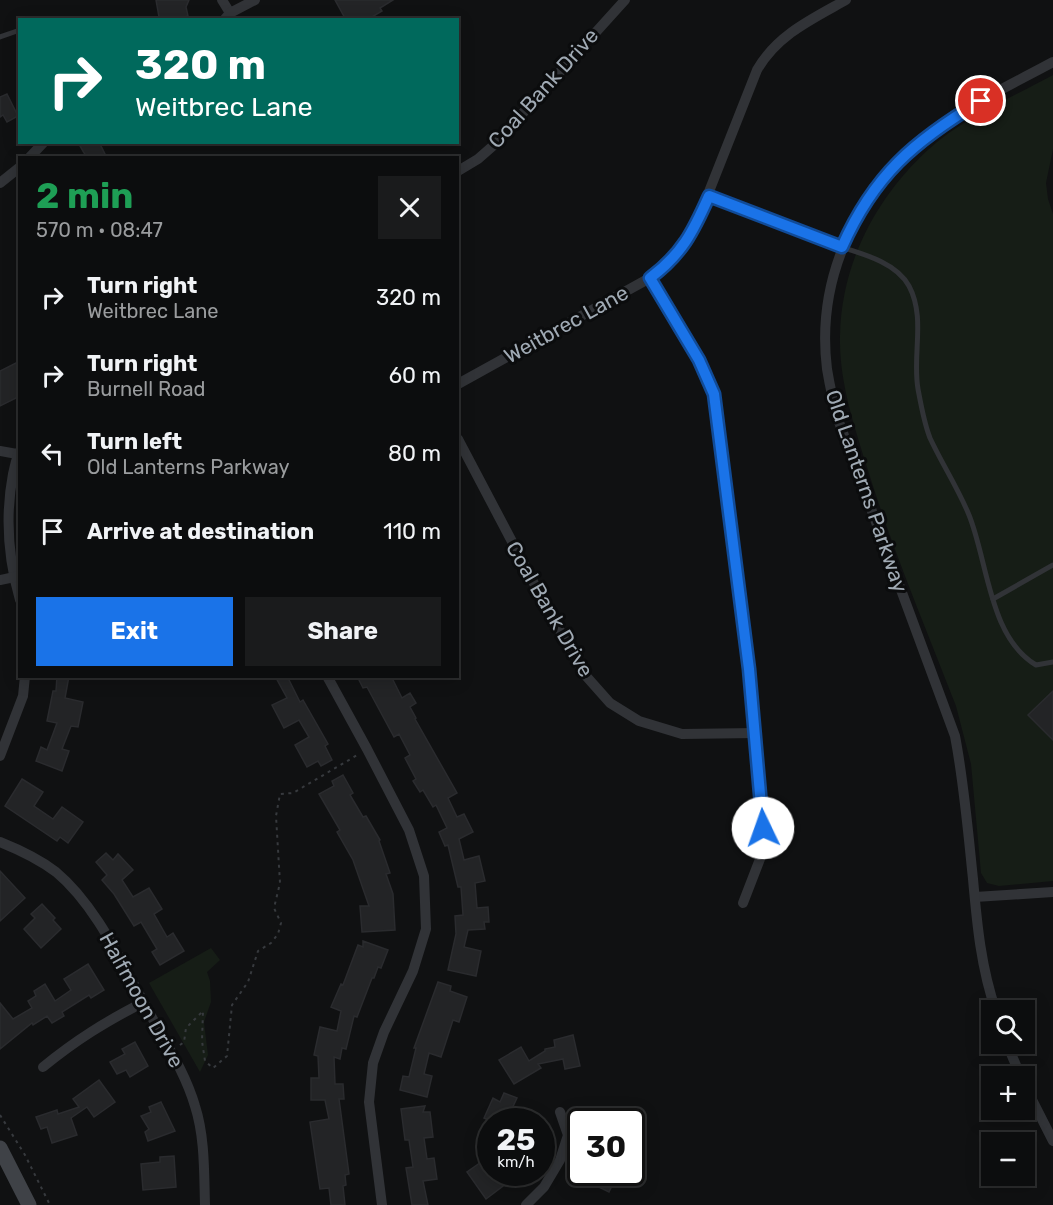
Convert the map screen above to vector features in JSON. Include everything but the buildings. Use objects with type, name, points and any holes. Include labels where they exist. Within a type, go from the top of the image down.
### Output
[{"type":"main road","points":[[0,1148],[29,1205]]},
{"type":"street","points":[[222,0],[227,16],[255,0]]},
{"type":"street","name":"Coal Bank Drive","points":[[459,170],[478,159],[494,145],[625,0]]},
{"type":"street","name":"Weitbrec Lane","points":[[459,383],[650,278],[668,265],[693,232],[763,59],[794,29],[846,0]]},
{"type":"street","name":"Old Lanterns Parkway","points":[[992,1000],[979,941],[962,773],[955,736],[871,512],[831,392],[827,366],[826,328],[830,298],[842,247],[854,221],[871,194],[894,165],[942,124],[1053,62]]},
{"type":"street","points":[[31,156],[42,144]]},
{"type":"street","points":[[0,183],[18,169]]},
{"type":"street","points":[[709,196],[842,247]]},
{"type":"street","points":[[650,278],[699,360],[714,394],[756,733],[763,828],[760,859],[743,903]]},
{"type":"street","name":"Coal Bank Drive","points":[[459,441],[564,639],[586,676],[610,703],[639,721],[682,734],[756,733]]},
{"type":"street","points":[[0,451],[18,453],[9,495],[7,526],[16,576],[0,580]]},
{"type":"street","points":[[0,756],[23,696],[25,678]]},
{"type":"street","points":[[328,678],[409,830],[424,876],[426,929],[413,971],[384,1032],[373,1064],[369,1102],[382,1205]]},
{"type":"street","name":"Halfmoon Drive","points":[[0,842],[24,851],[48,867],[76,893],[97,920],[144,1002],[184,1075],[196,1107],[201,1139],[205,1205]]},
{"type":"street","points":[[975,897],[1053,891]]},
{"type":"street","points":[[43,1067],[73,1042],[102,1023],[144,1002]]},
{"type":"street","points":[[1035,1106],[1053,1141]]},
{"type":"street","points":[[526,1205],[544,1187],[560,1160],[568,1135],[560,1112]]},
{"type":"lane","points":[[0,37],[18,31]]},
{"type":"lane","points":[[842,247],[891,268],[902,276],[912,293],[918,311],[915,362],[917,387],[930,437],[958,489],[970,518],[1000,619],[1020,653],[1036,665],[1053,662]]},
{"type":"lane","points":[[993,599],[1053,565]]},
{"type":"path","points":[[171,1052],[184,1042],[186,1028],[202,1011],[205,1061],[213,1068],[227,1056],[232,1005],[248,982],[258,951],[272,943],[281,923],[274,908],[279,883],[276,816],[280,794],[293,793],[367,748]]},
{"type":"path","points":[[0,1115],[25,1155],[50,1205]]},
{"type":"shaded area","points":[[1053,75],[1053,149],[1046,183],[1053,214],[1053,881],[999,886],[987,883],[981,873],[971,764],[956,706],[897,556],[866,464],[844,385],[840,336],[847,283],[855,258],[878,210],[893,188],[929,149],[957,127]]},
{"type":"shaded area","points":[[211,948],[220,960],[207,972],[211,1002],[204,1022],[208,1055],[200,1072],[149,983]]},
{"type":"route","points":[[763,828],[756,730],[714,394],[699,360],[650,278],[668,265],[683,248],[709,196],[842,247],[854,221],[871,194],[894,165],[942,124],[981,101]]}]
